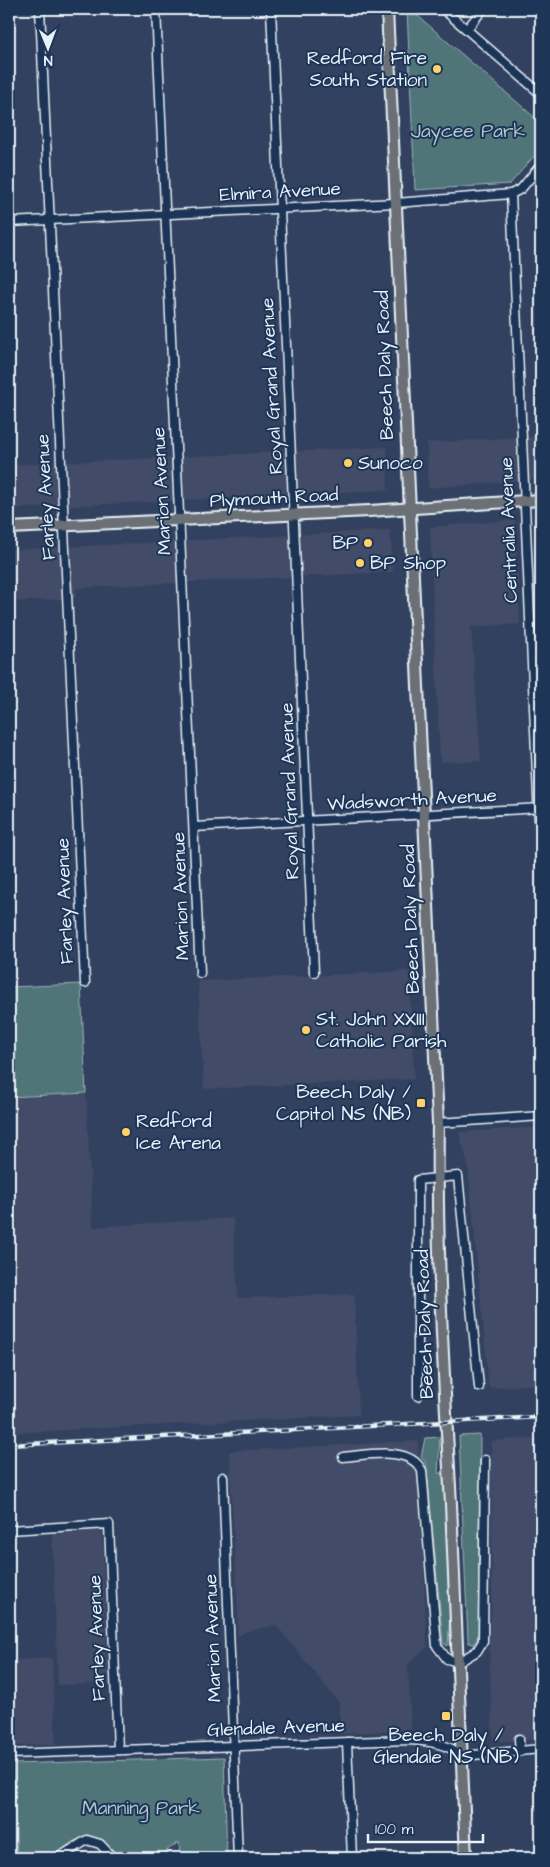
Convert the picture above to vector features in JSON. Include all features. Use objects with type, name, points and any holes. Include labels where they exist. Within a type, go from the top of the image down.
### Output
[{"type":"main road","name":"Beech Daly Road","points":[[387,9],[408,509],[438,1123],[437,1177],[466,1858]]},
{"type":"main road","name":"Plymouth Road","points":[[9,528],[408,509],[541,500]]},
{"type":"street","name":"Farley Avenue","points":[[40,9],[85,983]]},
{"type":"street","name":"Marion Avenue","points":[[156,9],[200,973]]},
{"type":"street","name":"Royal Grand Avenue","points":[[271,9],[314,972]]},
{"type":"street","points":[[443,9],[541,94]]},
{"type":"street","points":[[467,29],[483,9]]},
{"type":"street","points":[[511,194],[521,189],[541,165]]},
{"type":"street","name":"Elmira Avenue","points":[[9,222],[396,203],[511,194]]},
{"type":"street","name":"Centralia Avenue","points":[[511,194],[541,864]]},
{"type":"street","name":"Wadsworth Avenue","points":[[194,827],[540,809]]},
{"type":"street","points":[[438,1123],[541,1116]]},
{"type":"street","points":[[418,1396],[418,1180],[437,1177],[458,1176],[480,1387]]},
{"type":"street","points":[[343,1457],[394,1454],[407,1456],[418,1464],[422,1471],[438,1646],[447,1659],[459,1662],[477,1651],[483,1641],[485,1460]]},
{"type":"street","name":"Marion Avenue","points":[[223,1477],[238,1858]]},
{"type":"street","name":"Farley Avenue","points":[[9,1530],[109,1524],[118,1750]]},
{"type":"street","points":[[519,1739],[520,1751]]},
{"type":"street","name":"Glendale Avenue","points":[[9,1754],[419,1740],[453,1748],[462,1756]]},
{"type":"street","points":[[347,1742],[352,1858]]},
{"type":"street","points":[[462,1756],[541,1749]]},
{"type":"street","points":[[58,1858],[87,1840],[100,1844],[113,1858]]},
{"type":"shaded area","points":[[541,436],[541,479],[428,488],[427,443]]},
{"type":"shaded area","points":[[387,447],[388,490],[9,509],[9,465]]},
{"type":"shaded area","points":[[541,518],[541,563],[536,563],[533,519]]},
{"type":"shaded area","points":[[515,520],[520,624],[471,627],[481,761],[440,762],[430,527]]},
{"type":"shaded area","points":[[390,530],[393,572],[76,588],[76,598],[9,602],[9,550]]},
{"type":"shaded area","name":"St. John XXIII Catholic Parish","points":[[409,971],[414,1079],[204,1089],[198,981]]},
{"type":"shaded area","points":[[86,1093],[93,1227],[233,1218],[238,1298],[354,1294],[359,1415],[9,1433],[9,1097]]},
{"type":"shaded area","points":[[541,1127],[541,1384],[489,1388],[468,1165],[459,1132]]},
{"type":"shaded area","points":[[541,1437],[541,1739],[493,1742],[489,1645],[492,1593],[491,1441]]},
{"type":"shaded area","points":[[418,1441],[427,1647],[408,1664],[411,1730],[340,1734],[340,1704],[276,1625],[245,1632],[237,1637],[238,1614],[229,1451]]},
{"type":"shaded area","points":[[102,1528],[108,1683],[58,1685],[52,1530]]},
{"type":"shaded area","points":[[52,1658],[56,1744],[9,1746],[9,1660]]},
{"type":"green space","name":"Jaycee Park","points":[[407,9],[410,9],[541,123],[541,148],[510,184],[415,190]]},
{"type":"green space","points":[[81,984],[86,1093],[9,1097],[9,987]]},
{"type":"green space","points":[[480,1435],[478,1637],[474,1644],[469,1643],[468,1639],[459,1436]]},
{"type":"green space","points":[[440,1437],[438,1473],[444,1474],[450,1613],[448,1646],[443,1643],[427,1470],[426,1463],[421,1457],[425,1438]]},
{"type":"green space","name":"Manning Park","points":[[224,1757],[227,1858],[180,1858],[179,1842],[156,1858],[119,1858],[102,1841],[87,1837],[71,1843],[53,1858],[17,1858],[13,1764]]},
{"type":"railway","points":[[9,1445],[541,1417]]},
{"type":"place","name":"Redford Fire South Station","points":[[437,69]]},
{"type":"place","name":"Sunoco","points":[[348,463]]},
{"type":"place","name":"BP","points":[[368,543]]},
{"type":"place","name":"BP Shop","points":[[360,563]]},
{"type":"place","name":"St. John XXIII Catholic Parish","points":[[306,1030]]},
{"type":"place","name":"Beech Daly / Capitol NS (NB)","points":[[421,1103]]},
{"type":"place","name":"Redford Ice Arena","points":[[126,1132]]},
{"type":"place","name":"Beech Daly / Glendale NS (NB)","points":[[446,1716]]}]
